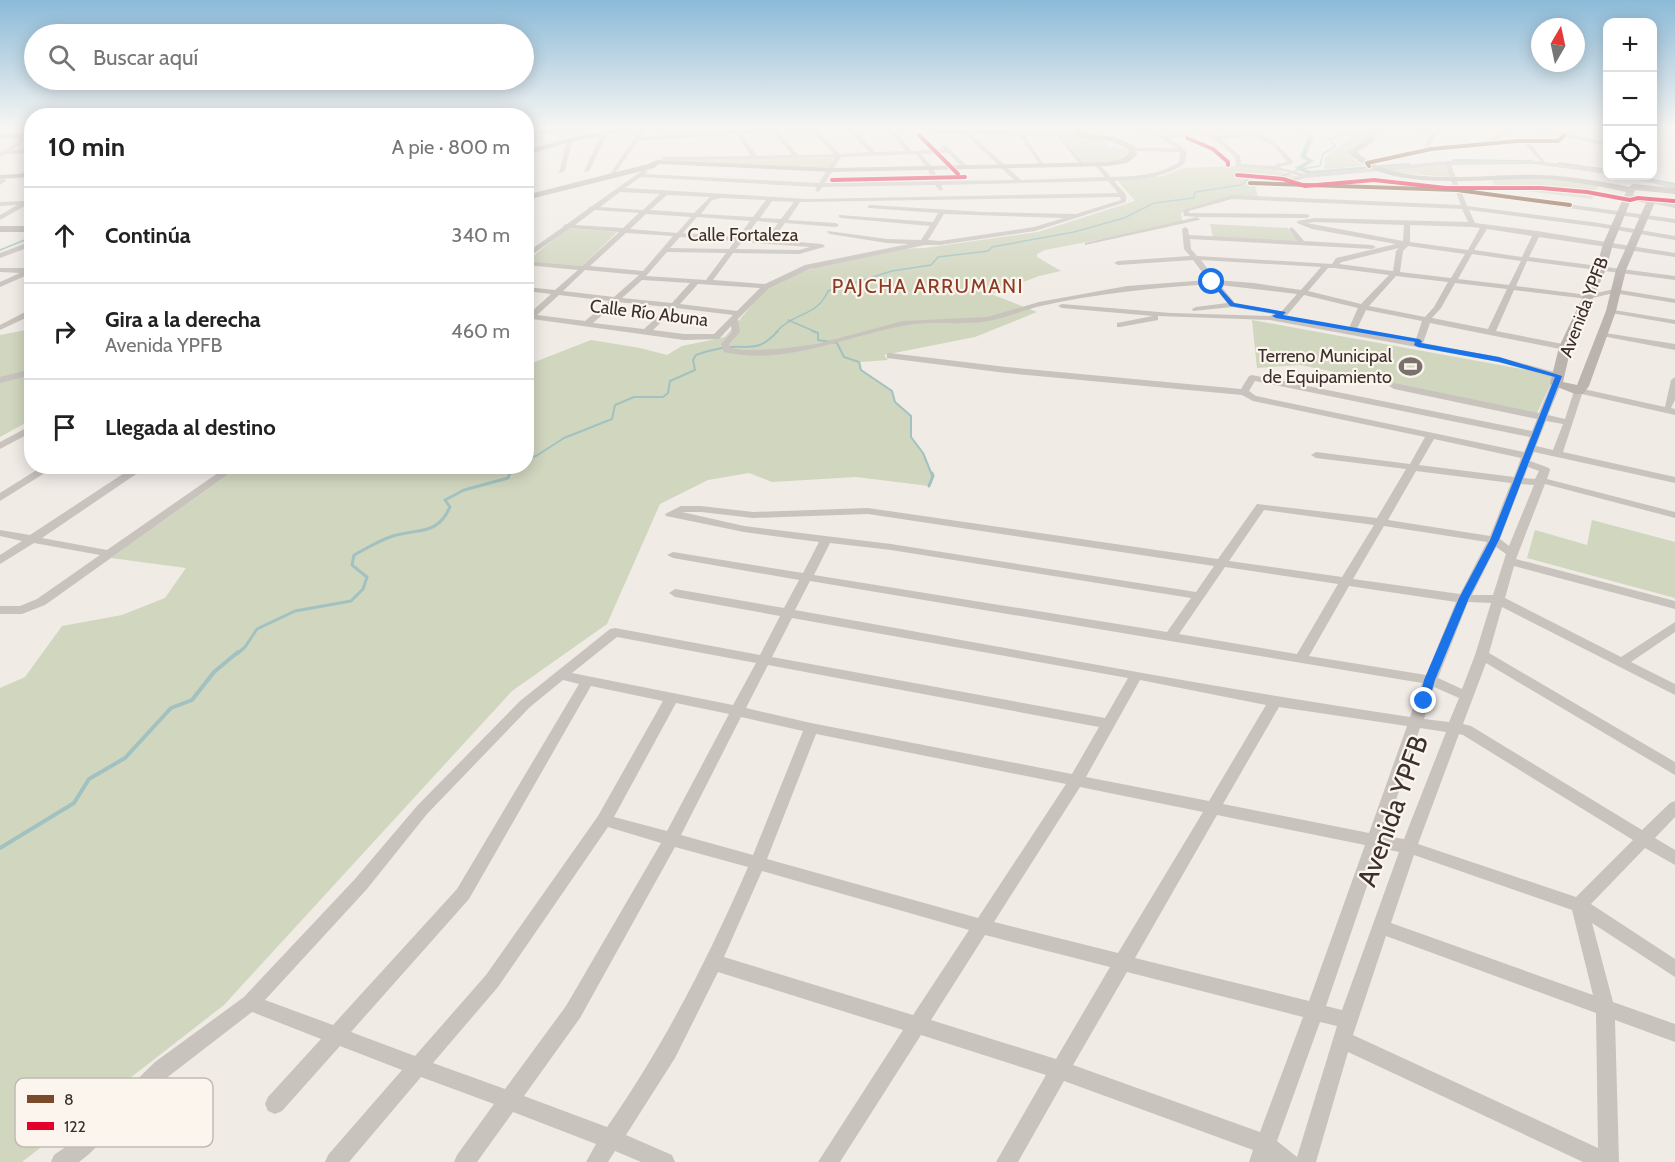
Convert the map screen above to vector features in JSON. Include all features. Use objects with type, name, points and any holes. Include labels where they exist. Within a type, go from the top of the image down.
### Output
[{"type":"street","points":[[534,196],[584,182]]},
{"type":"street","points":[[534,251],[591,208],[634,182]]},
{"type":"street","points":[[766,182],[821,185],[1001,182]]},
{"type":"street","points":[[768,242],[784,221],[823,182]]},
{"type":"street","points":[[830,232],[881,240],[923,243],[957,241],[1035,229],[1124,201],[1123,195],[1112,182]]},
{"type":"street","points":[[1252,182],[1250,183],[1457,190],[1570,204],[1618,220],[1638,231],[1675,238]]},
{"type":"street","points":[[1454,182],[1472,225]]},
{"type":"street","points":[[1590,182],[1631,192],[1651,202],[1675,206]]},
{"type":"street","points":[[1657,182],[1675,186]]},
{"type":"street","points":[[938,183],[952,212]]},
{"type":"street","points":[[622,191],[804,202],[1123,195]]},
{"type":"street","points":[[622,191],[942,212],[1078,216]]},
{"type":"street","points":[[1631,192],[1675,191]]},
{"type":"street","name":"Avenida YPFB","points":[[1262,1153],[1417,723],[1430,680],[1464,598],[1494,540],[1544,416],[1558,377],[1565,347],[1631,192]]},
{"type":"street","points":[[534,312],[664,194]]},
{"type":"street","points":[[588,323],[643,275],[710,199],[717,196]]},
{"type":"street","points":[[1675,221],[1644,217],[1618,220],[1463,207],[1232,197],[1186,210],[1186,215],[1328,217],[1485,226],[1675,255]]},
{"type":"street","points":[[708,282],[769,201]]},
{"type":"street","name":"Avenida YPFB","points":[[1557,454],[1567,422],[1611,311],[1614,291],[1621,270],[1651,202]]},
{"type":"street","points":[[0,204],[24,203]]},
{"type":"street","points":[[0,218],[24,203]]},
{"type":"street","points":[[566,226],[822,246],[848,206]]},
{"type":"street","points":[[591,208],[836,225]]},
{"type":"street","points":[[923,243],[942,212]]},
{"type":"street","points":[[841,216],[935,224]]},
{"type":"street","points":[[1087,244],[1201,219],[1252,218],[1299,222],[1315,220],[1472,225]]},
{"type":"street","points":[[1185,222],[1188,249],[1232,305]]},
{"type":"street","points":[[1299,222],[1406,244],[1675,278]]},
{"type":"street","points":[[1352,331],[1363,307],[1396,272],[1400,251],[1406,244],[1407,223]]},
{"type":"street","points":[[1418,343],[1427,319],[1437,308],[1485,226]]},
{"type":"street","points":[[3,230],[24,228]]},
{"type":"street","points":[[1292,229],[1302,243]]},
{"type":"street","points":[[1491,332],[1537,233]]},
{"type":"street","points":[[1186,237],[1388,248]]},
{"type":"street","points":[[537,241],[547,240]]},
{"type":"street","points":[[1244,240],[1252,262]]},
{"type":"street","name":"Calle Río Abuna","points":[[534,319],[588,323],[684,337],[716,337],[766,285],[808,267],[923,243]]},
{"type":"street","points":[[1039,304],[1171,315],[1276,316],[1330,266],[1340,260],[1406,244]]},
{"type":"street","points":[[0,256],[24,246]]},
{"type":"street","name":"Calle Fortaleza","points":[[665,250],[799,252],[822,246]]},
{"type":"street","points":[[1130,262],[1188,249]]},
{"type":"street","points":[[1118,263],[1195,258],[1330,266],[1396,272],[1588,297],[1614,291],[1675,301]]},
{"type":"street","points":[[534,264],[696,281],[766,285]]},
{"type":"street","points":[[0,270],[24,271]]},
{"type":"street","points":[[0,285],[24,274]]},
{"type":"street","points":[[646,332],[675,305],[696,281]]},
{"type":"street","points":[[534,290],[675,305],[736,316],[736,332],[725,344],[727,350],[743,353],[778,352],[818,345],[903,323],[987,319],[1039,304],[1128,288],[1212,282],[1301,292],[1363,307],[1565,347]]},
{"type":"street","points":[[1132,307],[1187,309],[1232,305],[1276,316],[1499,360],[1558,377],[1581,388],[1673,408],[1675,380]]},
{"type":"street","points":[[1611,311],[1675,322]]},
{"type":"street","points":[[1120,325],[1171,315]]},
{"type":"street","points":[[0,328],[24,316]]},
{"type":"street","points":[[1602,334],[1675,347]]},
{"type":"street","points":[[890,356],[1006,370],[1244,392],[1253,398],[1431,436],[1557,454],[1675,480]]},
{"type":"street","points":[[0,380],[24,374]]},
{"type":"street","points":[[1244,392],[1252,378],[1530,450],[1545,470],[1539,482]]},
{"type":"street","points":[[1394,386],[1567,422]]},
{"type":"street","points":[[0,446],[24,434]]},
{"type":"street","points":[[1301,658],[1431,436]]},
{"type":"street","points":[[1316,455],[1539,482],[1675,515]]},
{"type":"street","points":[[0,498],[38,474]]},
{"type":"street","points":[[0,560],[131,474]]},
{"type":"street","points":[[0,610],[22,610],[41,602],[221,474]]},
{"type":"street","name":"Avenida YPFB","points":[[1306,1162],[1348,1020],[1409,848],[1482,655],[1497,600],[1539,482]]},
{"type":"street","points":[[1171,636],[1261,506],[1454,532],[1494,540],[1511,558],[1675,605]]},
{"type":"street","points":[[1199,596],[826,539],[744,529],[670,513],[681,509],[753,515],[868,511],[1464,598],[1497,600],[1675,690]]},
{"type":"street","points":[[0,533],[110,554]]},
{"type":"street","points":[[464,1162],[573,1012],[672,838],[826,539]]},
{"type":"street","points":[[674,555],[1430,680],[1466,696]]},
{"type":"street","points":[[675,593],[1275,702],[1466,730],[1675,858]]},
{"type":"street","points":[[1621,663],[1675,626]]},
{"type":"street","points":[[153,1078],[250,1003],[360,884],[423,810],[525,704],[615,632],[1109,724]]},
{"type":"street","points":[[1482,655],[1675,769]]},
{"type":"street","points":[[560,675],[811,728],[1409,848],[1580,905],[1675,969]]},
{"type":"street","points":[[828,1162],[1076,781],[1136,675]]},
{"type":"street","points":[[275,1104],[463,894],[588,680]]},
{"type":"street","points":[[335,1162],[492,981],[604,820],[672,698]]},
{"type":"street","points":[[1006,1162],[1275,702]]},
{"type":"street","points":[[596,1162],[667,1052],[713,962],[759,865],[811,728]]},
{"type":"street","points":[[1580,905],[1675,807]]},
{"type":"street","points":[[604,820],[981,926],[1348,1020]]},
{"type":"street","points":[[1343,1040],[1608,1162],[1605,1008],[1580,905]]},
{"type":"street","points":[[1382,927],[1675,1033]]},
{"type":"street","points":[[713,962],[1059,1069],[1289,1162]]},
{"type":"street","points":[[250,1003],[611,1139],[665,1162]]},
{"type":"street","points":[[61,1162],[82,1147]]},
{"type":"green space","points":[[1119,182],[1249,182],[1255,185],[1258,197],[1233,196],[1185,210],[1181,213],[1182,221],[1139,232],[1045,250],[1037,254],[1037,257],[1061,271],[1039,276],[991,294],[1037,312],[975,337],[884,355],[888,360],[860,362],[861,370],[892,391],[895,402],[911,416],[911,437],[923,453],[933,476],[929,486],[856,477],[772,482],[749,473],[708,480],[660,504],[607,624],[512,691],[224,1005],[130,1078],[15,1078],[15,1147],[41,1147],[22,1162],[0,1162],[0,688],[25,677],[62,626],[122,615],[165,598],[186,568],[111,558],[229,474],[534,474],[534,362],[591,340],[667,355],[682,346],[725,337],[768,286],[816,267],[897,249],[925,248],[1038,232],[1135,201]]},
{"type":"green space","points":[[1493,182],[1599,184],[1592,199],[1494,187]]},
{"type":"green space","points":[[1210,224],[1288,228],[1298,242],[1213,237]]},
{"type":"green space","points":[[568,228],[617,232],[582,266],[534,262],[534,255]]},
{"type":"green space","name":"Terreno Municipal de Equipamiento","points":[[1252,320],[1555,375],[1537,413],[1300,365],[1257,368]]},
{"type":"green space","points":[[24,330],[24,424],[0,437],[0,335]]},
{"type":"green space","points":[[1592,520],[1675,542],[1675,598],[1527,558],[1535,530],[1587,545]]},
{"type":"waterway","points":[[790,321],[818,306],[828,291],[892,271],[931,265],[938,257],[988,251],[992,247],[1074,232],[1124,218],[1154,203],[1194,198],[1195,192],[1241,185],[1244,182]]},
{"type":"waterway","points":[[1662,182],[1675,185]]},
{"type":"waterway","points":[[0,250],[24,240]]},
{"type":"waterway","points":[[776,332],[790,321]]},
{"type":"waterway","points":[[790,321],[816,332]]},
{"type":"waterway","points":[[534,456],[564,438],[612,419],[615,405],[634,397],[663,397],[668,393],[670,381],[695,370],[693,360],[696,355],[721,348],[761,345],[778,331]]},
{"type":"waterway","points":[[812,331],[818,333],[818,340],[837,343],[844,357],[859,362],[861,370],[892,391],[895,402],[911,416],[911,437],[923,453],[932,475]]},
{"type":"waterway","points":[[929,486],[932,473]]},
{"type":"waterway","points":[[237,654],[245,647],[257,629],[295,611],[351,601],[363,589],[367,577],[352,565],[354,555],[388,538],[433,527],[445,516],[450,507],[445,500],[464,490],[508,478],[510,474]]},
{"type":"waterway","points":[[0,848],[74,803],[89,779],[125,758],[171,708],[192,700],[214,672],[238,652]]},
{"type":"transit line","name":"122","points":[[1293,182],[1305,186],[1348,182]]},
{"type":"transit line","name":"122","points":[[1394,182],[1446,188],[1541,188],[1587,192],[1630,200],[1638,198],[1674,201]]},
{"type":"transit line","name":"8","points":[[1250,183],[1457,190],[1570,205]]},
{"type":"place","name":"Terreno Municipal de Equipamiento","points":[[1410,366]]},
{"type":"district","name":"PAJCHA ARRUMANI","points":[[928,286]]},
{"type":"route","points":[[1212,282],[1232,305],[1284,313],[1276,316],[1419,341],[1418,345],[1499,360],[1559,376],[1494,540],[1464,598],[1430,680],[1424,701]]}]
